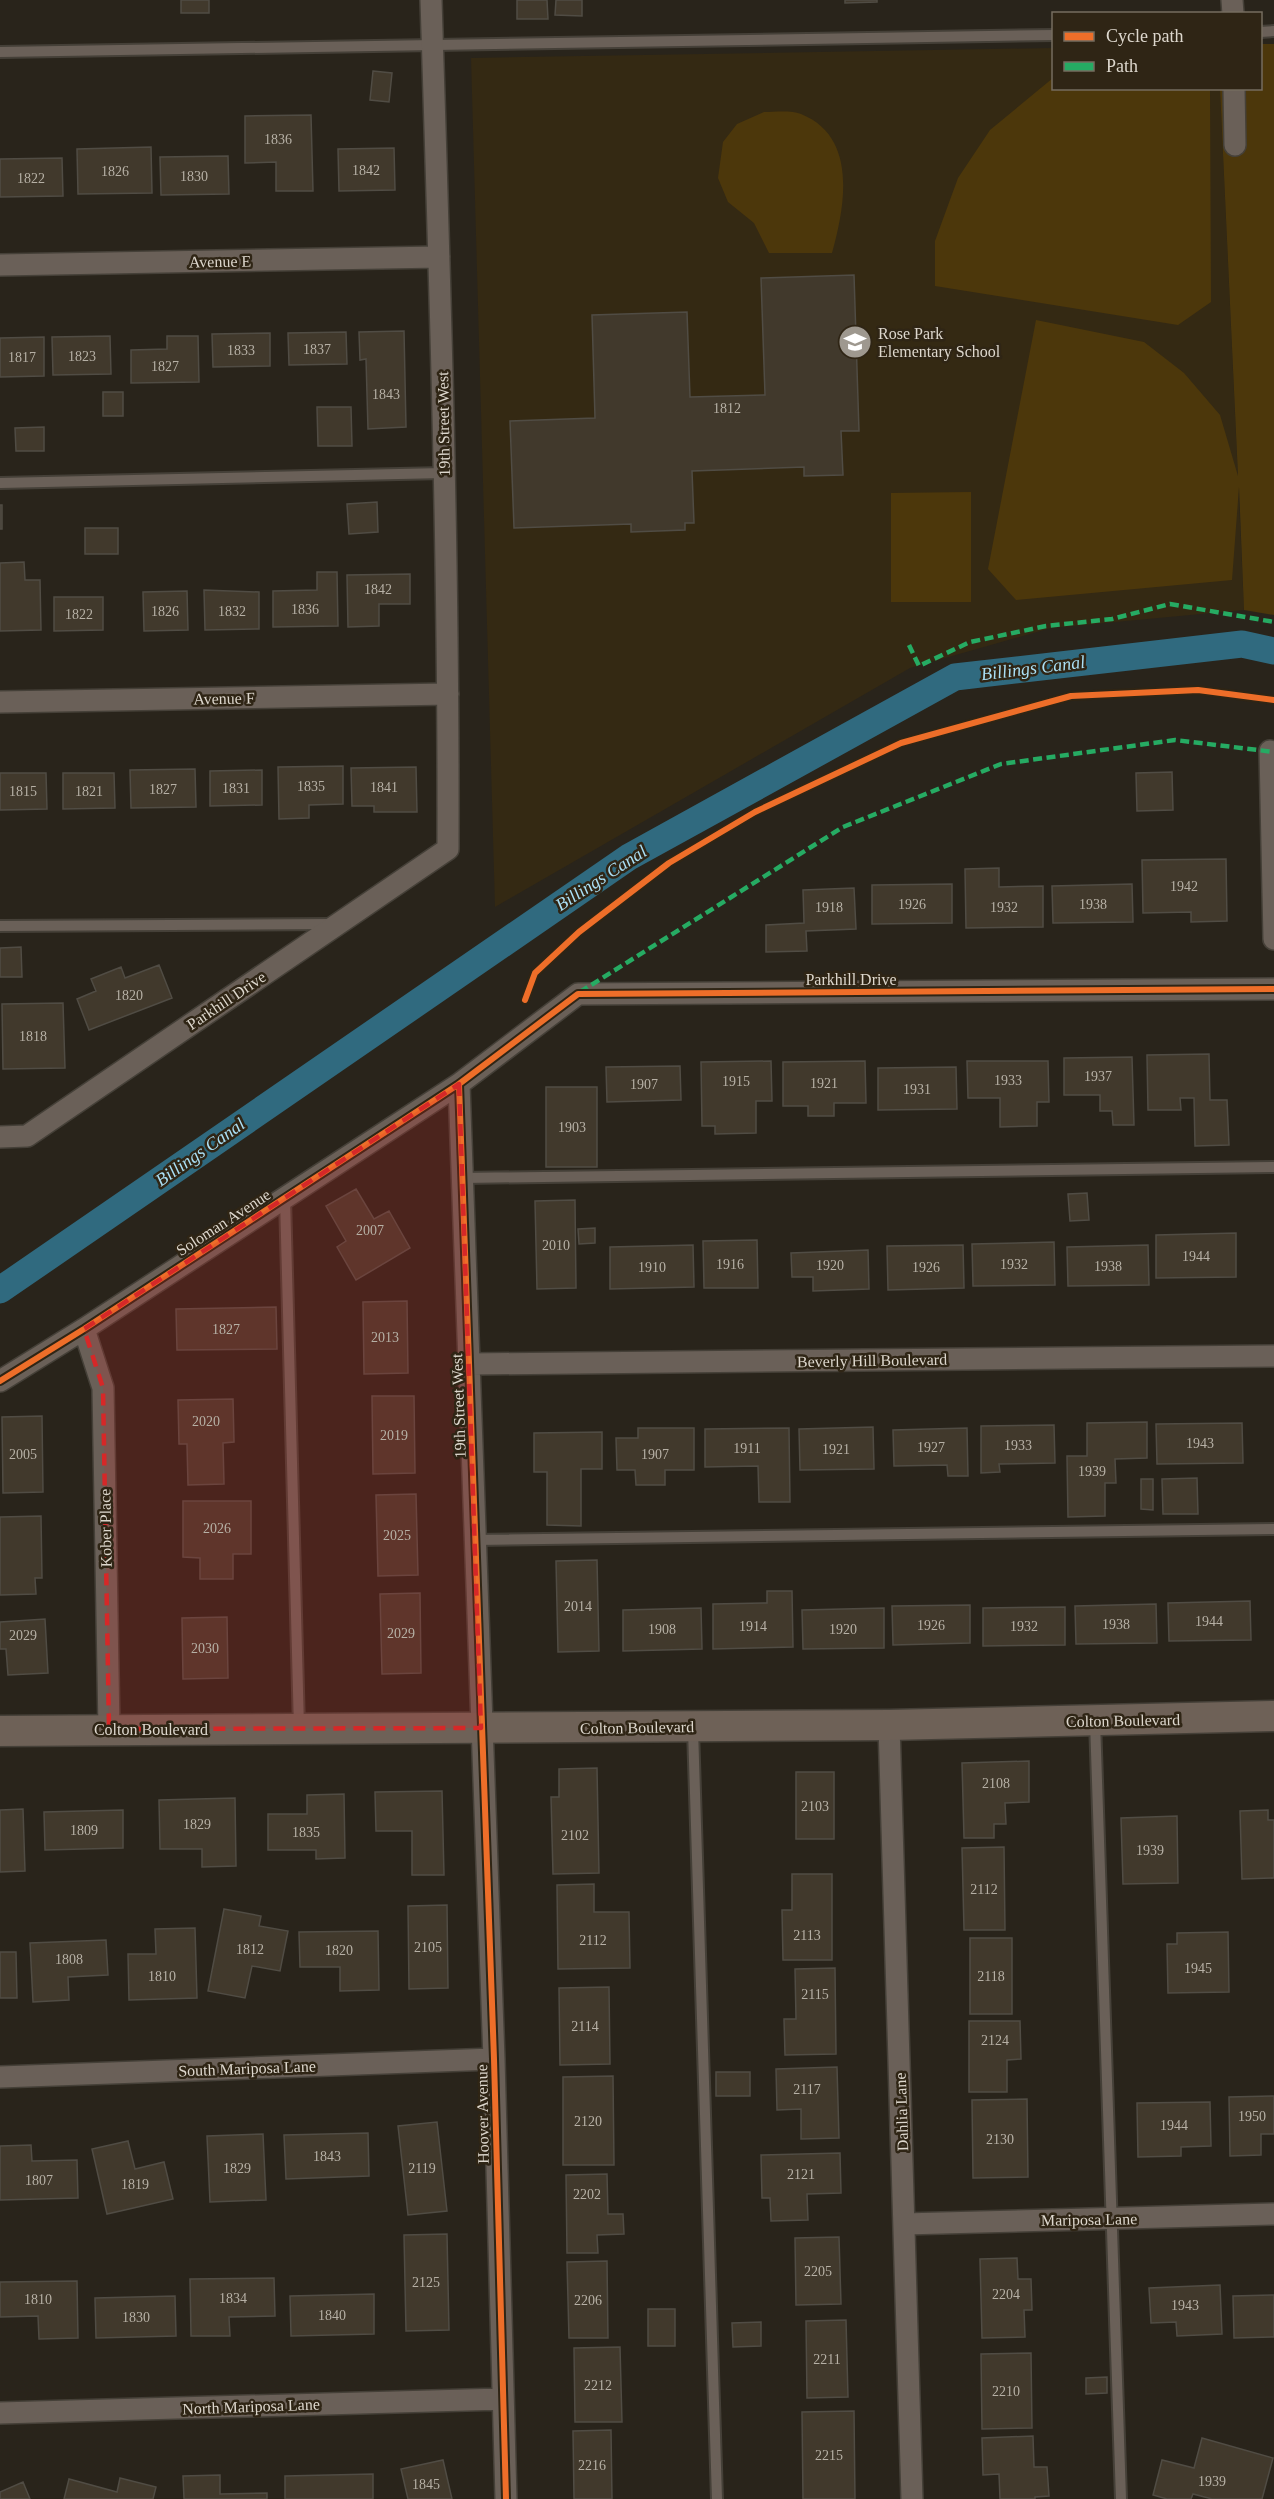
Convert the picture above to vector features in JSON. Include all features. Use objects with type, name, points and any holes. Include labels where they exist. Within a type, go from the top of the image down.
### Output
[{"type":"street","name":"19th Street West","points":[[431,0],[444,473],[448,849]]},
{"type":"street","points":[[1234,90],[1235,145]]},
{"type":"street","name":"Avenue E","points":[[0,265],[439,257]]},
{"type":"street","name":"Avenue F","points":[[0,702],[448,694]]},
{"type":"street","points":[[1270,751],[1274,939]]},
{"type":"street","name":"Parkhill Drive","points":[[0,1137],[27,1136],[448,849]]},
{"type":"street","name":"Parkhill Drive","points":[[459,1084],[578,994],[1274,989]]},
{"type":"street","name":"19th Street West","points":[[459,1084],[471,1364],[481,1728]]},
{"type":"street","name":"Soloman Avenue","points":[[0,1381],[84,1329],[459,1084]]},
{"type":"street","name":"Kober Place","points":[[84,1329],[102,1388],[109,1729]]},
{"type":"street","name":"Beverly Hill Boulevard","points":[[471,1364],[1274,1356]]},
{"type":"street","name":"Colton Boulevard","points":[[0,1731],[889,1725],[1274,1716]]},
{"type":"street","name":"Dahlia Lane","points":[[889,1725],[912,2499]]},
{"type":"street","name":"Hoover Avenue","points":[[481,1728],[494,2059],[506,2499]]},
{"type":"street","name":"South Mariposa Lane","points":[[0,2077],[494,2059]]},
{"type":"street","name":"Mariposa Lane","points":[[904,2224],[1274,2214]]},
{"type":"street","name":"North Mariposa Lane","points":[[0,2413],[502,2399]]},
{"type":"lane","points":[[0,52],[1052,35]]},
{"type":"lane","points":[[0,483],[444,473]]},
{"type":"lane","points":[[0,926],[339,924]]},
{"type":"lane","points":[[463,1178],[1274,1167]]},
{"type":"lane","points":[[285,1198],[299,1728]]},
{"type":"lane","points":[[476,1540],[1274,1529]]},
{"type":"lane","points":[[1095,1720],[1121,2499]]},
{"type":"lane","points":[[693,1726],[717,2499]]},
{"type":"highlighted area","points":[[459,1084],[481,1728],[109,1729],[103,1388],[84,1329]]},
{"type":"shaded area","points":[[1262,44],[1274,44],[1274,615],[1244,610],[1239,487],[1232,580],[1016,600],[988,569],[1036,320],[1144,342],[1184,373],[1220,415],[1238,476],[1220,90],[1262,90]]},
{"type":"shaded area","name":"Rose Park Elementary School","points":[[1052,48],[1052,90],[1220,90],[1244,610],[1051,628],[910,668],[495,907],[471,58]]},
{"type":"shaded area","points":[[1052,79],[1052,90],[1210,90],[1211,302],[1178,325],[935,286],[935,241],[958,178],[990,130]]},
{"type":"shaded area","points":[[764,112],[801,114],[819,125],[832,139],[843,174],[843,194],[841,215],[832,253],[769,253],[754,223],[728,202],[718,178],[723,142],[737,124]]},
{"type":"shaded area","points":[[971,492],[971,602],[891,602],[891,493]]},
{"type":"building","points":[[181,0],[209,0],[209,13],[181,13]]},
{"type":"building","points":[[517,0],[547,0],[548,19],[517,19]]},
{"type":"building","points":[[556,0],[582,0],[582,16],[555,15]]},
{"type":"building","points":[[845,0],[877,0],[877,2],[845,3]]},
{"type":"building","points":[[373,71],[392,73],[389,102],[370,100]]},
{"type":"building","points":[[311,115],[313,191],[276,191],[276,162],[245,163],[245,116]]},
{"type":"building","points":[[151,147],[152,193],[78,194],[77,149]]},
{"type":"building","points":[[394,148],[395,190],[339,191],[338,149]]},
{"type":"building","points":[[228,156],[229,194],[161,195],[160,157]]},
{"type":"building","points":[[62,158],[63,196],[0,197],[0,159]]},
{"type":"building","points":[[854,275],[859,431],[841,431],[843,475],[804,476],[804,467],[692,471],[694,523],[685,523],[685,530],[631,532],[631,524],[514,528],[510,421],[595,418],[592,315],[687,312],[690,397],[765,395],[761,278]]},
{"type":"building","points":[[404,331],[406,427],[368,429],[366,359],[360,360],[359,332]]},
{"type":"building","points":[[346,332],[347,364],[289,365],[288,333]]},
{"type":"building","points":[[270,333],[270,366],[213,367],[212,334]]},
{"type":"building","points":[[110,336],[111,374],[53,375],[52,337]]},
{"type":"building","points":[[167,336],[198,336],[199,382],[131,383],[131,350],[167,349]]},
{"type":"building","points":[[44,337],[44,376],[0,377],[0,338]]},
{"type":"building","points":[[103,392],[123,392],[123,416],[103,416]]},
{"type":"building","points":[[317,407],[351,407],[352,446],[318,446]]},
{"type":"building","points":[[44,427],[44,451],[16,451],[15,428]]},
{"type":"building","points":[[377,502],[378,532],[349,534],[347,504]]},
{"type":"building","points":[[0,505],[2,505],[2,529],[0,529]]},
{"type":"building","points":[[85,528],[118,528],[118,554],[85,554]]},
{"type":"building","points":[[24,562],[25,580],[40,580],[41,630],[0,631],[0,563]]},
{"type":"building","points":[[317,572],[337,572],[338,626],[273,627],[273,591],[317,590]]},
{"type":"building","points":[[410,574],[410,604],[379,604],[379,626],[348,627],[347,575]]},
{"type":"building","points":[[204,590],[259,592],[259,629],[205,630]]},
{"type":"building","points":[[187,591],[188,630],[144,631],[143,592]]},
{"type":"building","points":[[54,597],[103,597],[103,630],[54,631]]},
{"type":"building","points":[[343,766],[343,804],[309,805],[309,818],[279,819],[278,767]]},
{"type":"building","points":[[416,767],[417,812],[374,812],[374,806],[352,806],[351,768]]},
{"type":"building","points":[[195,769],[196,807],[131,808],[130,770]]},
{"type":"building","points":[[262,770],[262,805],[210,806],[210,771]]},
{"type":"building","points":[[1172,772],[1173,810],[1137,811],[1136,773]]},
{"type":"building","points":[[0,773],[46,773],[47,809],[0,810]]},
{"type":"building","points":[[63,773],[114,773],[115,808],[63,809]]},
{"type":"building","points":[[1226,859],[1227,921],[1191,922],[1191,912],[1143,913],[1142,860]]},
{"type":"building","points":[[999,868],[999,887],[1043,886],[1043,927],[966,928],[965,869]]},
{"type":"building","points":[[952,884],[952,923],[872,924],[872,885]]},
{"type":"building","points":[[1132,884],[1133,922],[1053,923],[1052,886]]},
{"type":"building","points":[[854,888],[856,929],[806,931],[807,951],[766,952],[766,925],[804,923],[803,890]]},
{"type":"building","points":[[21,947],[22,977],[0,977],[0,948]]},
{"type":"building","points":[[159,965],[172,998],[89,1030],[77,999],[96,991],[91,979],[121,967],[125,978]]},
{"type":"building","points":[[63,1003],[65,1068],[3,1069],[2,1004]]},
{"type":"building","points":[[1209,1054],[1210,1100],[1227,1100],[1229,1145],[1195,1146],[1194,1098],[1180,1098],[1181,1110],[1148,1110],[1147,1055]]},
{"type":"building","points":[[1132,1057],[1134,1125],[1113,1125],[1112,1111],[1100,1111],[1100,1095],[1064,1095],[1064,1058]]},
{"type":"building","points":[[771,1061],[772,1101],[756,1101],[756,1133],[715,1134],[715,1126],[702,1126],[701,1062]]},
{"type":"building","points":[[865,1061],[866,1103],[834,1103],[834,1116],[808,1116],[808,1106],[783,1106],[783,1062]]},
{"type":"building","points":[[967,1061],[1048,1061],[1049,1102],[1037,1102],[1037,1126],[1000,1127],[1000,1098],[968,1098]]},
{"type":"building","points":[[680,1066],[681,1100],[607,1102],[606,1067]]},
{"type":"building","points":[[956,1067],[957,1109],[878,1110],[878,1068]]},
{"type":"building","points":[[546,1087],[597,1087],[597,1167],[546,1167]]},
{"type":"building","points":[[356,1189],[374,1219],[389,1211],[410,1248],[356,1280],[337,1247],[346,1241],[326,1206]]},
{"type":"building","points":[[1087,1193],[1089,1220],[1070,1221],[1068,1194]]},
{"type":"building","points":[[575,1200],[576,1288],[537,1289],[535,1201]]},
{"type":"building","points":[[595,1228],[595,1243],[579,1244],[578,1229]]},
{"type":"building","points":[[1236,1233],[1236,1277],[1156,1278],[1156,1235]]},
{"type":"building","points":[[757,1240],[758,1288],[704,1288],[703,1241]]},
{"type":"building","points":[[1054,1242],[1055,1285],[973,1286],[972,1244]]},
{"type":"building","points":[[693,1245],[694,1287],[610,1289],[610,1247]]},
{"type":"building","points":[[963,1245],[964,1288],[888,1290],[887,1246]]},
{"type":"building","points":[[1148,1245],[1149,1285],[1068,1286],[1067,1247]]},
{"type":"building","points":[[868,1250],[869,1289],[813,1291],[813,1277],[792,1277],[791,1253]]},
{"type":"building","points":[[407,1301],[408,1373],[364,1374],[363,1302]]},
{"type":"building","points":[[276,1307],[277,1349],[177,1350],[176,1309]]},
{"type":"building","points":[[372,1396],[414,1396],[415,1473],[373,1474]]},
{"type":"building","points":[[233,1399],[234,1442],[223,1443],[224,1484],[188,1485],[187,1444],[179,1444],[178,1400]]},
{"type":"building","points":[[42,1416],[43,1492],[3,1493],[2,1417]]},
{"type":"building","points":[[1147,1422],[1147,1458],[1115,1459],[1116,1483],[1105,1483],[1105,1516],[1068,1517],[1067,1456],[1087,1456],[1087,1423]]},
{"type":"building","points":[[1242,1423],[1243,1463],[1157,1464],[1156,1424]]},
{"type":"building","points":[[1054,1425],[1055,1463],[999,1464],[1000,1472],[981,1473],[981,1426]]},
{"type":"building","points":[[873,1427],[874,1469],[800,1470],[799,1429]]},
{"type":"building","points":[[638,1428],[694,1428],[694,1470],[665,1470],[665,1485],[636,1485],[635,1470],[617,1470],[616,1438],[638,1438]]},
{"type":"building","points":[[789,1428],[790,1502],[759,1502],[758,1466],[705,1467],[705,1429]]},
{"type":"building","points":[[967,1428],[968,1476],[948,1476],[947,1465],[894,1466],[893,1430]]},
{"type":"building","points":[[602,1432],[602,1469],[581,1469],[581,1526],[547,1525],[547,1472],[534,1472],[534,1433]]},
{"type":"building","points":[[1197,1478],[1198,1514],[1163,1514],[1162,1479]]},
{"type":"building","points":[[1141,1479],[1153,1479],[1153,1510],[1141,1509]]},
{"type":"building","points":[[416,1494],[418,1575],[378,1576],[376,1495]]},
{"type":"building","points":[[183,1501],[251,1501],[251,1554],[233,1554],[233,1579],[200,1579],[200,1558],[183,1557]]},
{"type":"building","points":[[41,1516],[42,1578],[35,1578],[36,1594],[0,1595],[0,1517]]},
{"type":"building","points":[[597,1560],[599,1651],[558,1652],[556,1561]]},
{"type":"building","points":[[767,1591],[792,1591],[793,1647],[713,1649],[713,1604],[767,1603]]},
{"type":"building","points":[[420,1593],[421,1673],[382,1674],[380,1594]]},
{"type":"building","points":[[1250,1601],[1251,1640],[1169,1641],[1168,1603]]},
{"type":"building","points":[[1156,1604],[1157,1643],[1076,1644],[1075,1606]]},
{"type":"building","points":[[970,1605],[970,1643],[893,1645],[892,1606]]},
{"type":"building","points":[[1065,1607],[1065,1645],[983,1646],[983,1608]]},
{"type":"building","points":[[701,1608],[702,1649],[623,1651],[623,1610]]},
{"type":"building","points":[[884,1608],[884,1648],[803,1649],[802,1610]]},
{"type":"building","points":[[227,1617],[228,1678],[183,1679],[182,1618]]},
{"type":"building","points":[[45,1619],[48,1673],[8,1675],[6,1649],[0,1649],[0,1622]]},
{"type":"building","points":[[1029,1761],[1029,1802],[1005,1803],[1006,1824],[994,1824],[994,1838],[964,1838],[962,1763]]},
{"type":"building","points":[[597,1768],[599,1873],[553,1874],[551,1797],[559,1797],[559,1769]]},
{"type":"building","points":[[796,1772],[834,1772],[834,1839],[796,1839]]},
{"type":"building","points":[[442,1791],[444,1875],[412,1875],[412,1831],[376,1831],[375,1792]]},
{"type":"building","points":[[344,1794],[345,1858],[316,1859],[316,1850],[268,1850],[268,1814],[307,1814],[307,1795]]},
{"type":"building","points":[[235,1798],[236,1866],[202,1867],[202,1849],[160,1849],[159,1800]]},
{"type":"building","points":[[23,1809],[25,1871],[0,1872],[0,1810]]},
{"type":"building","points":[[123,1810],[123,1848],[45,1850],[44,1812]]},
{"type":"building","points":[[1268,1810],[1268,1820],[1274,1820],[1274,1878],[1242,1879],[1240,1811]]},
{"type":"building","points":[[1177,1816],[1178,1883],[1123,1884],[1121,1818]]},
{"type":"building","points":[[1004,1847],[1005,1930],[964,1930],[962,1848]]},
{"type":"building","points":[[792,1874],[832,1874],[832,1960],[783,1960],[782,1910],[792,1910]]},
{"type":"building","points":[[594,1884],[594,1912],[629,1912],[630,1968],[558,1969],[557,1885]]},
{"type":"building","points":[[447,1905],[448,1988],[409,1989],[408,1906]]},
{"type":"building","points":[[224,1909],[261,1916],[259,1926],[288,1931],[280,1971],[252,1966],[245,1998],[208,1991]]},
{"type":"building","points":[[195,1928],[197,1998],[129,2000],[128,1954],[156,1954],[155,1929]]},
{"type":"building","points":[[378,1931],[379,1990],[340,1991],[340,1967],[300,1967],[299,1932]]},
{"type":"building","points":[[1228,1932],[1229,1992],[1168,1993],[1167,1944],[1177,1944],[1177,1933]]},
{"type":"building","points":[[970,1938],[1012,1938],[1012,2014],[970,2014]]},
{"type":"building","points":[[106,1940],[108,1975],[68,1977],[69,2000],[33,2002],[30,1943]]},
{"type":"building","points":[[0,1952],[16,1952],[17,1998],[0,1998]]},
{"type":"building","points":[[835,1968],[836,2054],[785,2055],[784,2019],[796,2019],[795,1969]]},
{"type":"building","points":[[609,1987],[610,2064],[560,2065],[559,1988]]},
{"type":"building","points":[[969,2021],[1020,2021],[1021,2059],[1007,2060],[1007,2092],[969,2092]]},
{"type":"building","points":[[837,2067],[839,2138],[801,2139],[801,2109],[777,2110],[776,2069]]},
{"type":"building","points":[[716,2072],[750,2072],[750,2096],[716,2096]]},
{"type":"building","points":[[613,2076],[614,2165],[563,2165],[563,2077]]},
{"type":"building","points":[[1274,2096],[1274,2134],[1261,2134],[1261,2155],[1230,2156],[1229,2097]]},
{"type":"building","points":[[1027,2099],[1028,2177],[973,2178],[972,2100]]},
{"type":"building","points":[[1210,2102],[1211,2146],[1181,2147],[1181,2156],[1138,2157],[1137,2103]]},
{"type":"building","points":[[437,2122],[447,2211],[408,2215],[398,2126]]},
{"type":"building","points":[[368,2133],[369,2176],[286,2179],[284,2135]]},
{"type":"building","points":[[263,2134],[266,2200],[210,2202],[207,2136]]},
{"type":"building","points":[[128,2141],[135,2169],[164,2162],[173,2199],[107,2214],[92,2149]]},
{"type":"building","points":[[31,2145],[32,2161],[77,2160],[78,2198],[0,2200],[0,2146]]},
{"type":"building","points":[[840,2153],[841,2193],[807,2194],[808,2220],[771,2221],[770,2198],[762,2198],[761,2155]]},
{"type":"building","points":[[607,2174],[608,2214],[623,2214],[624,2234],[597,2235],[598,2253],[567,2253],[566,2175]]},
{"type":"building","points":[[447,2234],[449,2330],[406,2331],[404,2235]]},
{"type":"building","points":[[839,2237],[841,2304],[796,2305],[795,2238]]},
{"type":"building","points":[[1017,2258],[1018,2279],[1031,2279],[1032,2310],[1024,2310],[1025,2337],[982,2338],[980,2259]]},
{"type":"building","points":[[607,2261],[608,2338],[569,2338],[567,2262]]},
{"type":"building","points":[[274,2278],[275,2316],[229,2317],[230,2336],[191,2336],[190,2279]]},
{"type":"building","points":[[77,2281],[78,2338],[39,2339],[38,2316],[0,2317],[0,2282]]},
{"type":"building","points":[[1220,2285],[1222,2334],[1177,2336],[1176,2322],[1151,2323],[1149,2288]]},
{"type":"building","points":[[374,2294],[374,2334],[291,2336],[290,2296]]},
{"type":"building","points":[[1274,2295],[1274,2337],[1234,2338],[1233,2296]]},
{"type":"building","points":[[175,2296],[176,2336],[96,2338],[95,2298]]},
{"type":"building","points":[[648,2309],[675,2309],[675,2346],[648,2346]]},
{"type":"building","points":[[846,2320],[848,2397],[807,2398],[806,2321]]},
{"type":"building","points":[[761,2322],[761,2346],[733,2347],[732,2323]]},
{"type":"building","points":[[620,2347],[622,2422],[575,2422],[574,2348]]},
{"type":"building","points":[[1031,2353],[1032,2428],[982,2429],[981,2354]]},
{"type":"building","points":[[1107,2377],[1107,2393],[1086,2394],[1086,2378]]},
{"type":"building","points":[[854,2411],[855,2499],[803,2499],[802,2412]]},
{"type":"building","points":[[611,2430],[612,2499],[574,2499],[573,2431]]},
{"type":"building","points":[[1033,2436],[1034,2467],[1047,2467],[1049,2496],[1035,2497],[1035,2499],[1000,2499],[999,2474],[983,2475],[982,2438]]},
{"type":"building","points":[[1202,2438],[1273,2458],[1262,2499],[1212,2499],[1193,2494],[1191,2499],[1167,2499],[1153,2495],[1162,2460],[1194,2468]]},
{"type":"building","points":[[443,2460],[452,2499],[408,2499],[401,2469]]},
{"type":"building","points":[[373,2474],[373,2499],[285,2499],[285,2476]]},
{"type":"building","points":[[220,2475],[220,2494],[267,2493],[267,2499],[184,2499],[183,2476]]},
{"type":"building","points":[[120,2478],[156,2487],[153,2499],[64,2499],[69,2479],[117,2492]]},
{"type":"building","points":[[23,2482],[30,2499],[0,2499],[0,2492]]},
{"type":"waterway","name":"Billings Canal","points":[[0,1290],[629,857],[955,677],[1242,644],[1274,651]]},
{"type":"marked path","points":[[909,645],[919,666],[970,642],[1046,626],[1112,619],[1170,604],[1274,622]]},
{"type":"marked path","points":[[580,992],[843,827],[1001,764],[1175,740],[1274,752]]},
{"type":"cycle path","points":[[525,1000],[535,973],[579,932],[669,863],[755,812],[901,743],[1071,696],[1198,690],[1274,700]]},
{"type":"cycle path","points":[[0,1381],[84,1329],[459,1084],[578,994],[1274,989]]},
{"type":"cycle path","points":[[459,1084],[494,2059],[506,2499]]},
{"type":"place","name":"Rose Park Elementary School","points":[[855,342]]}]
